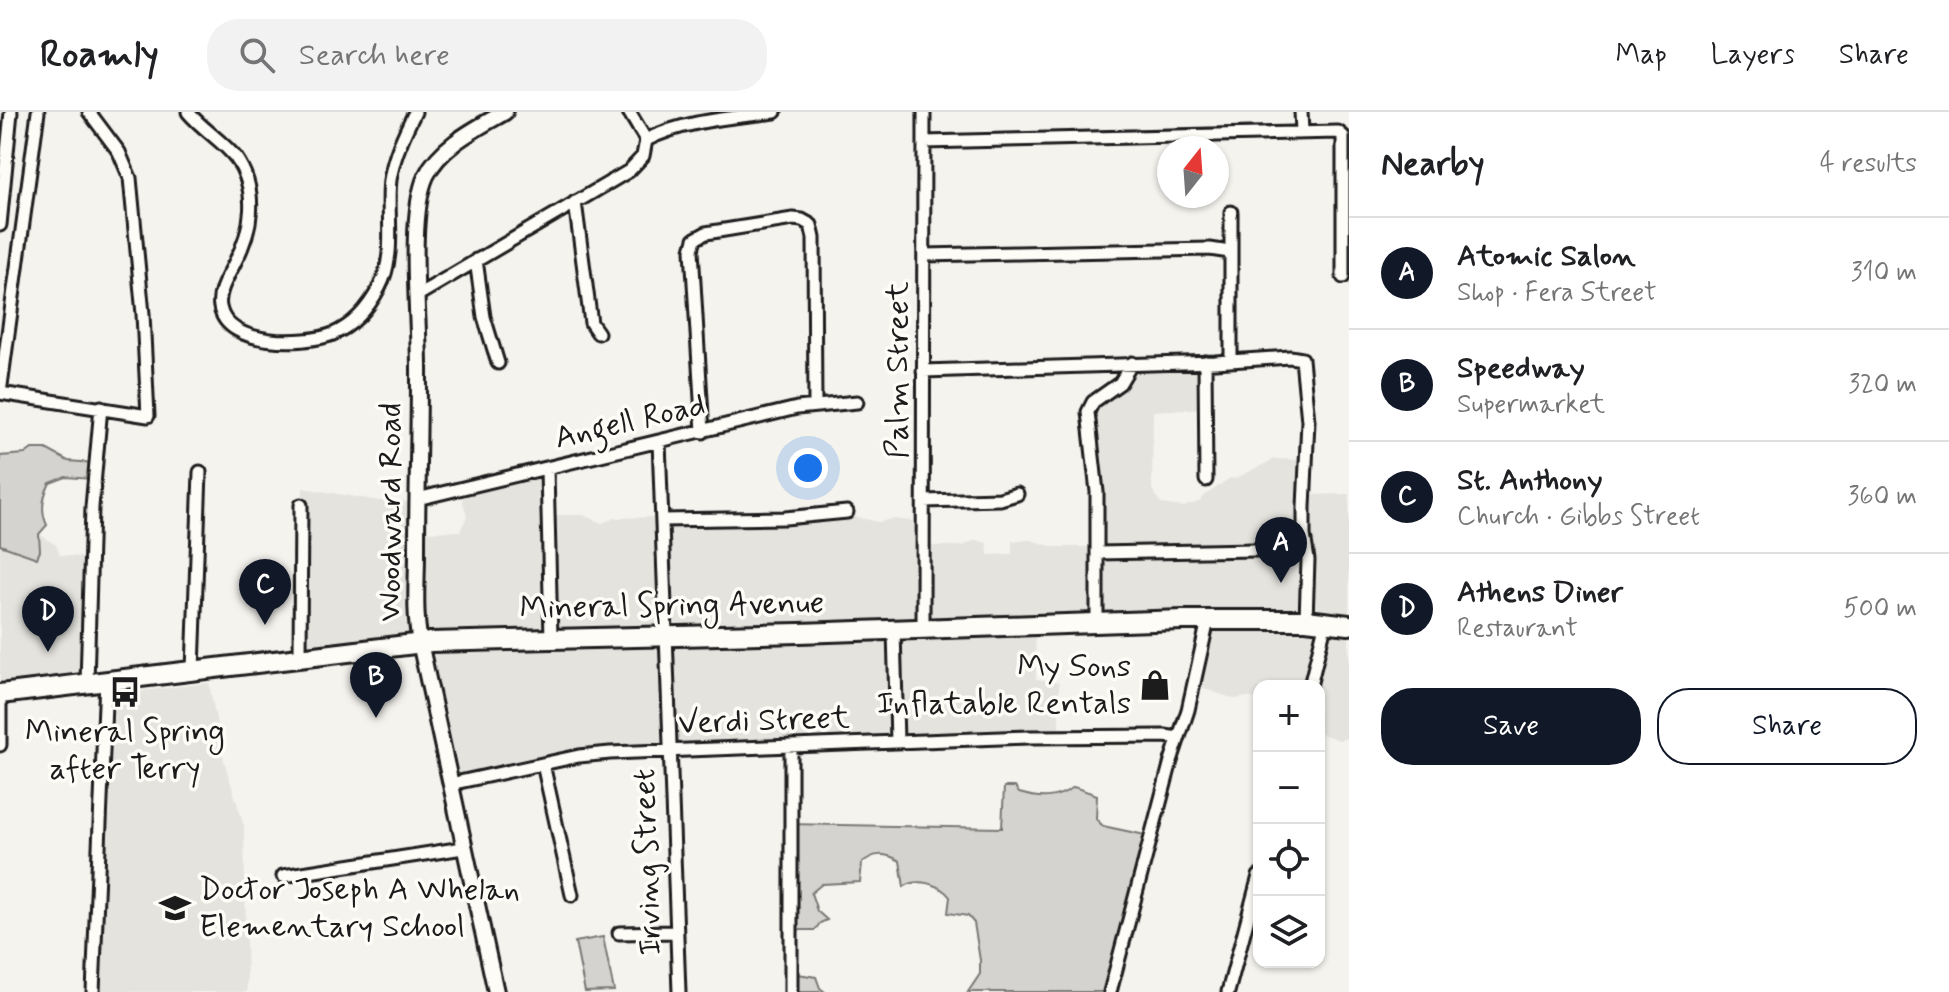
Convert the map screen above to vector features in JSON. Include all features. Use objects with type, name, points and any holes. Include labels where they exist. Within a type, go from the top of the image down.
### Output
[{"type":"main road","name":"Mineral Spring Avenue","points":[[0,694],[421,645],[1208,620],[1306,620],[1349,625]]},
{"type":"street","points":[[0,225],[11,112]]},
{"type":"street","points":[[38,112],[0,393],[148,416],[143,314],[130,178],[119,152],[89,112]]},
{"type":"street","points":[[188,112],[236,159],[248,186],[251,204],[245,244],[224,286],[220,308],[225,320],[235,328],[263,340],[282,341],[332,334],[358,317],[378,291],[388,266],[393,166],[415,112]]},
{"type":"street","name":"Woodward Road","points":[[496,992],[417,627],[418,211],[425,178],[434,161],[505,112]]},
{"type":"street","points":[[418,295],[629,171],[643,156],[646,140],[629,112]]},
{"type":"street","points":[[646,140],[690,124],[775,112]]},
{"type":"street","name":"Palm Street","points":[[923,628],[924,112]]},
{"type":"street","points":[[1301,112],[1302,131]]},
{"type":"street","points":[[924,142],[1302,131],[1341,133],[1345,271]]},
{"type":"street","points":[[575,202],[591,323],[598,333]]},
{"type":"street","points":[[1231,212],[1231,361]]},
{"type":"street","points":[[703,432],[692,250],[695,239],[706,233],[793,219],[811,225],[814,238],[815,406]]},
{"type":"street","points":[[925,255],[1210,249],[1230,252]]},
{"type":"street","points":[[476,260],[484,317],[498,363]]},
{"type":"street","points":[[923,371],[1302,359],[1308,421],[1304,498],[1308,560],[1306,620]]},
{"type":"street","points":[[1205,362],[1206,480]]},
{"type":"street","points":[[1097,623],[1095,472],[1088,412],[1093,402],[1120,383],[1132,363]]},
{"type":"street","name":"Angell Road","points":[[417,499],[815,406],[857,402]]},
{"type":"street","points":[[93,992],[96,682],[92,507],[101,407]]},
{"type":"street","name":"Irving Street","points":[[659,441],[679,992]]},
{"type":"street","points":[[547,469],[551,639]]},
{"type":"street","points":[[193,670],[200,472]]},
{"type":"street","points":[[923,501],[1000,499],[1017,494]]},
{"type":"street","points":[[300,657],[301,505]]},
{"type":"street","points":[[662,520],[785,518],[847,512]]},
{"type":"street","points":[[1097,553],[1305,549]]},
{"type":"street","points":[[1110,992],[1188,710],[1208,620]]},
{"type":"street","points":[[1311,680],[1326,621]]},
{"type":"street","points":[[894,630],[897,742]]},
{"type":"street","points":[[0,704],[0,745]]},
{"type":"street","name":"Verdi Street","points":[[450,784],[579,756],[669,750],[1029,737],[1178,738]]},
{"type":"street","points":[[791,746],[791,992]]},
{"type":"street","points":[[543,764],[572,895]]},
{"type":"street","points":[[283,876],[463,848]]},
{"type":"street","points":[[1228,992],[1254,896]]},
{"type":"street","points":[[619,933],[676,932]]},
{"type":"shaded area","points":[[1201,365],[1205,408],[1153,411],[1152,489],[1161,504],[1183,507],[1201,501],[1230,478],[1234,479],[1275,459],[1303,460],[1305,495],[1349,494],[1349,738],[1339,740],[1325,735],[1325,680],[1253,680],[1253,698],[1235,699],[1196,686],[1213,626],[1035,630],[1036,679],[1059,682],[1059,741],[607,754],[449,785],[422,652],[298,651],[303,488],[379,501],[418,502],[420,532],[460,531],[467,517],[461,493],[544,472],[549,515],[583,515],[602,523],[615,518],[753,520],[857,517],[878,522],[893,519],[922,522],[925,546],[962,546],[976,540],[987,543],[988,555],[1012,554],[1012,541],[1030,540],[1055,547],[1094,547],[1091,405],[1108,397],[1124,369]]},
{"type":"shaded area","points":[[32,449],[46,449],[68,461],[93,463],[91,479],[66,477],[50,483],[43,503],[47,525],[39,534],[40,551],[37,558],[0,545],[0,456],[25,454]]},
{"type":"shaded area","points":[[39,534],[56,545],[60,555],[89,558],[86,682],[0,699],[0,545],[37,558],[40,551]]},
{"type":"shaded area","name":"Doctor Joseph A Whelan Elementary School","points":[[209,683],[224,761],[244,826],[247,992],[103,992],[115,694]]},
{"type":"shaded area","points":[[1004,787],[1015,787],[1019,793],[1041,797],[1054,796],[1074,787],[1097,795],[1096,819],[1103,826],[1150,836],[1109,992],[968,992],[980,974],[974,923],[968,916],[948,913],[950,897],[934,885],[922,882],[904,887],[900,861],[885,855],[876,855],[862,863],[860,882],[822,884],[811,893],[817,911],[827,920],[815,930],[790,930],[785,865],[787,824],[1002,828]]},
{"type":"shaded area","points":[[603,937],[614,991],[585,992],[575,942]]},
{"type":"shaded area","points":[[792,973],[816,977],[825,992],[790,992]]},
{"type":"place","name":"Atomic Salon","points":[[1281,583]]},
{"type":"place","name":"St. Anthony","points":[[265,625]]},
{"type":"place","name":"Athens Diner","points":[[48,652]]},
{"type":"place","name":"My Sons Inflatable Rentals","points":[[1155,685]]},
{"type":"place","name":"Mineral Spring after Terry","points":[[125,692]]},
{"type":"place","name":"Speedway","points":[[376,718]]},
{"type":"place","name":"Doctor Joseph A Whelan Elementary School","points":[[175,908]]}]
